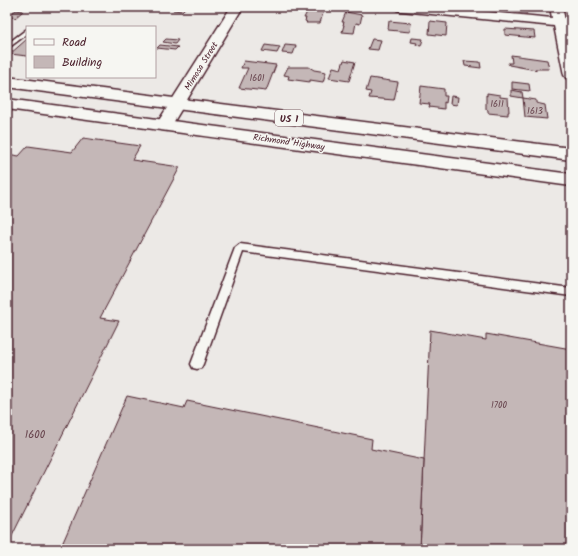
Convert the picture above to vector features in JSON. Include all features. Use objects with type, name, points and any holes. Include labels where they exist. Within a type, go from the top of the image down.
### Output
[{"type":"main road","name":"US 1","points":[[18,81],[178,104],[571,154]]},
{"type":"main road","name":"Richmond Highway","points":[[7,104],[571,180]]},
{"type":"street","name":"Mimosa Street","points":[[164,125],[238,7]]},
{"type":"street","points":[[401,7],[565,23]]},
{"type":"street","points":[[556,7],[565,23],[571,75]]},
{"type":"lane","points":[[7,47],[26,32]]},
{"type":"lane","points":[[197,364],[240,248],[571,292]]},
{"type":"building","points":[[175,7],[186,7],[182,11],[173,10]]},
{"type":"building","points":[[484,7],[503,7],[504,10],[485,8]]},
{"type":"building","points":[[503,7],[528,7],[528,10],[527,13],[518,12],[518,9]]},
{"type":"building","points":[[309,8],[324,10],[320,23],[306,23],[306,18],[304,18]]},
{"type":"building","points":[[16,10],[23,11],[15,18],[8,16]]},
{"type":"building","points":[[346,12],[362,15],[360,24],[356,23],[354,33],[342,32],[344,22],[342,22]]},
{"type":"building","points":[[389,21],[411,23],[410,32],[388,30]]},
{"type":"building","points":[[430,21],[447,23],[446,36],[429,34]]},
{"type":"building","points":[[505,29],[534,31],[535,38],[505,35]]},
{"type":"building","points":[[412,38],[423,39],[421,46],[416,45],[417,43],[411,42]]},
{"type":"building","points":[[166,39],[178,40],[175,44],[163,42]]},
{"type":"building","points":[[372,39],[381,40],[378,50],[368,49]]},
{"type":"building","points":[[26,40],[26,56],[10,54]]},
{"type":"building","points":[[160,45],[178,47],[175,50],[157,48]]},
{"type":"building","points":[[265,45],[280,47],[277,53],[262,51]]},
{"type":"building","points":[[285,45],[296,46],[293,54],[282,53]]},
{"type":"building","points":[[511,55],[547,60],[549,69],[535,69],[536,70],[509,65],[508,63],[512,63]]},
{"type":"building","points":[[344,60],[355,62],[349,81],[329,78],[333,67],[341,69]]},
{"type":"building","points":[[244,61],[276,65],[266,91],[239,88],[248,68],[241,68]]},
{"type":"building","points":[[464,61],[480,62],[481,68],[465,66]]},
{"type":"building","points":[[288,67],[309,67],[314,70],[326,72],[323,82],[310,80],[310,82],[288,79],[289,76],[284,75]]},
{"type":"building","points":[[370,78],[398,82],[394,100],[369,98],[371,92],[366,91]]},
{"type":"building","points":[[512,82],[529,84],[530,91],[512,89]]},
{"type":"building","points":[[421,86],[444,89],[444,96],[447,96],[446,103],[444,102],[444,109],[429,107],[430,104],[419,103]]},
{"type":"building","points":[[511,90],[522,92],[523,98],[511,96]]},
{"type":"building","points":[[487,93],[508,98],[508,115],[488,113],[488,110],[486,109]]},
{"type":"building","points":[[451,96],[458,97],[457,105],[450,104]]},
{"type":"building","points":[[523,98],[536,100],[536,103],[545,105],[547,119],[525,117]]},
{"type":"building","points":[[83,138],[140,146],[132,160],[180,167],[100,318],[119,321],[7,546],[7,154],[19,156],[28,146],[72,152]]},
{"type":"building","points":[[430,330],[486,340],[486,334],[571,349],[571,549],[420,549]]},
{"type":"building","points":[[127,396],[184,408],[187,401],[372,439],[371,449],[424,460],[420,549],[60,549]]}]
